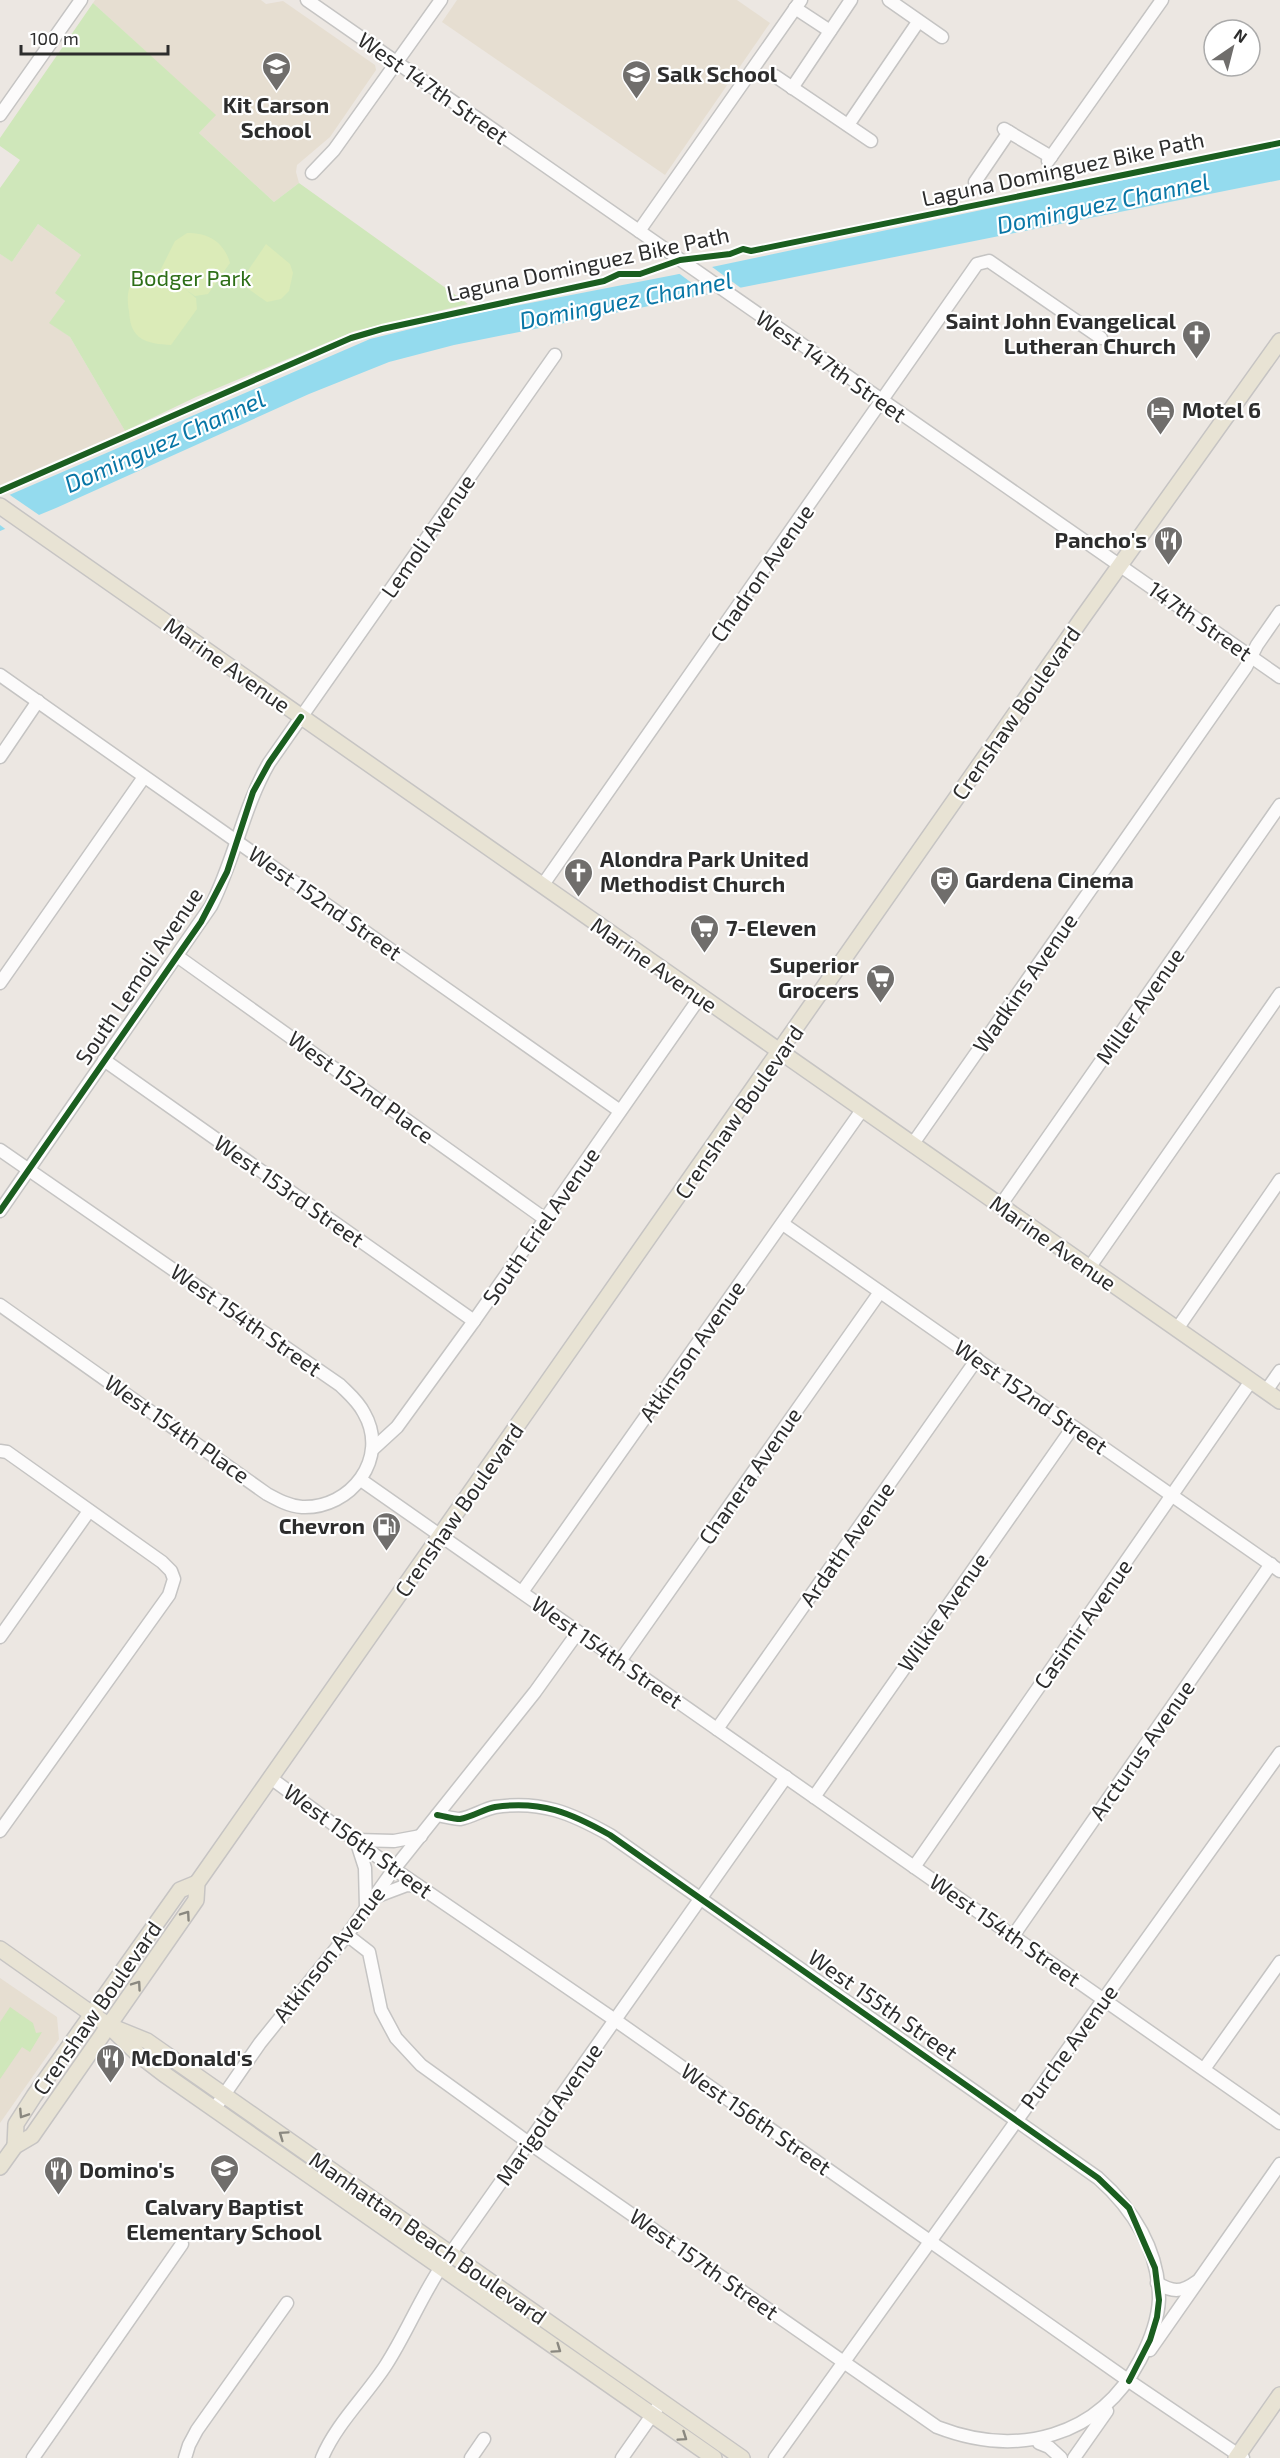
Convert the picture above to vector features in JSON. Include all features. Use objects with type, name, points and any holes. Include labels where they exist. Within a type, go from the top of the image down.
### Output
[{"type":"main road","name":"Crenshaw Boulevard","points":[[15,2146],[16,2124],[93,2014],[180,1890],[197,1883],[272,1779],[1120,566],[1280,341]]},
{"type":"main road","name":"Marine Avenue","points":[[0,506],[1280,1401]]},
{"type":"main road","name":"Crenshaw Boulevard","points":[[0,2167],[15,2146],[32,2136],[109,2026],[196,1900],[197,1883]]},
{"type":"main road","name":"Manhattan Beach Boulevard","points":[[0,1949],[109,2026],[138,2054],[714,2458]]},
{"type":"main road","name":"Manhattan Beach Boulevard","points":[[109,2026],[147,2041],[742,2458]]},
{"type":"main road","points":[[1239,2457],[1280,2396]]},
{"type":"street","points":[[0,115],[81,0]]},
{"type":"street","name":"West 147th Street","points":[[307,0],[1120,566]]},
{"type":"street","points":[[312,172],[334,150],[441,0]]},
{"type":"street","points":[[792,88],[850,0]]},
{"type":"street","points":[[889,0],[942,37]]},
{"type":"street","points":[[975,182],[1007,130],[1049,159],[1162,0]]},
{"type":"street","points":[[639,231],[798,4],[830,31]]},
{"type":"street","points":[[848,124],[918,21]]},
{"type":"street","points":[[775,76],[871,141]]},
{"type":"street","name":"Chadron Avenue","points":[[542,886],[977,264],[989,261],[1101,338]]},
{"type":"street","name":"Lemoli Avenue","points":[[301,717],[555,355]]},
{"type":"street","name":"147th Street","points":[[1120,566],[1280,677]]},
{"type":"street","name":"Wadkins Avenue","points":[[912,1145],[1246,667],[1280,612]]},
{"type":"street","name":"West 152nd Street","points":[[0,675],[621,1111]]},
{"type":"street","points":[[0,757],[38,701]]},
{"type":"street","name":"South Lemoli Avenue","points":[[0,1211],[211,906],[227,872],[247,808],[257,785],[301,717]]},
{"type":"street","points":[[0,983],[144,777]]},
{"type":"street","name":"Miller Avenue","points":[[1000,1206],[1280,805]]},
{"type":"street","name":"West 152nd Place","points":[[177,956],[545,1219]]},
{"type":"street","points":[[1089,1268],[1280,994]]},
{"type":"street","name":"South Eriel Avenue","points":[[373,1449],[397,1426],[474,1321],[700,997]]},
{"type":"street","name":"West 153rd Street","points":[[104,1060],[474,1321]]},
{"type":"street","name":"Atkinson Avenue","points":[[522,1592],[862,1110]]},
{"type":"street","name":"West 154th Street","points":[[0,1150],[340,1385],[356,1399],[366,1414],[373,1449]]},
{"type":"street","points":[[1177,1329],[1280,1180]]},
{"type":"street","name":"West 152nd Street","points":[[783,1224],[1275,1568]]},
{"type":"street","name":"Chanera Avenue","points":[[620,1661],[880,1292]]},
{"type":"street","name":"West 154th Place","points":[[0,1305],[267,1494],[284,1503],[301,1507],[322,1505],[341,1498],[361,1480]]},
{"type":"street","name":"Ardath Avenue","points":[[717,1728],[977,1359]]},
{"type":"street","points":[[1266,1391],[1280,1371]]},
{"type":"street","name":"Casimir Avenue","points":[[914,1867],[1251,1381]]},
{"type":"street","name":"Wilkie Avenue","points":[[814,1797],[1073,1426]]},
{"type":"street","points":[[361,1480],[370,1464],[373,1449]]},
{"type":"street","points":[[0,1451],[7,1452],[162,1562],[171,1571],[174,1579],[169,1595],[0,1830]]},
{"type":"street","name":"West 154th Street","points":[[361,1480],[1280,2123]]},
{"type":"street","points":[[0,1637],[88,1511]]},
{"type":"street","name":"Arcturus Avenue","points":[[1012,1936],[1275,1568]]},
{"type":"street","name":"Atkinson Avenue","points":[[215,2108],[260,2043],[347,1935],[394,1869],[535,1692],[578,1632]]},
{"type":"street","name":"Purche Avenue","points":[[775,2458],[1280,1753]]},
{"type":"street","name":"Marigold Avenue","points":[[322,2458],[385,2366],[419,2301],[441,2267],[786,1777]]},
{"type":"street","name":"West 156th Street","points":[[272,1779],[394,1869],[615,2020],[1239,2457]]},
{"type":"street","name":"West 155th Street","points":[[437,1815],[460,1819],[494,1807],[546,1807],[565,1812],[610,1835],[1098,2178],[1129,2208],[1150,2251],[1157,2283],[1156,2317],[1150,2340],[1129,2381]]},
{"type":"street","points":[[366,1909],[367,1877],[356,1839],[394,1841],[421,1836]]},
{"type":"street","points":[[374,1898],[406,1885],[419,1886]]},
{"type":"street","name":"West 157th Street","points":[[347,1935],[369,1952],[381,2010],[396,2038],[409,2054],[442,2081],[529,2143],[906,2406],[956,2437],[990,2446],[1009,2447],[1038,2443],[1082,2426],[1099,2413],[1129,2381]]},
{"type":"street","points":[[1204,2069],[1280,1962]]},
{"type":"street","points":[[1074,2458],[1280,2164]]},
{"type":"street","points":[[33,2458],[182,2244]]},
{"type":"street","points":[[1157,2283],[1170,2291],[1186,2290],[1199,2280]]},
{"type":"street","points":[[185,2458],[197,2430],[287,2303]]},
{"type":"street","points":[[621,2458],[661,2402]]},
{"type":"street","points":[[471,2458],[484,2439]]},
{"type":"street","points":[[1038,2443],[1049,2447],[1061,2458]]},
{"type":"shaded area","name":"Kit Carson School","points":[[95,0],[261,0],[266,4],[283,1],[375,65],[376,70],[330,137],[297,165],[299,183],[274,202],[199,133],[215,115],[93,3]]},
{"type":"shaded area","name":"Salk School","points":[[457,0],[737,0],[770,23],[665,175],[442,22]]},
{"type":"shaded area","points":[[38,224],[81,255],[56,293],[65,301],[50,323],[70,337],[125,431],[0,485],[0,254],[12,262]]},
{"type":"shaded area","points":[[0,1978],[57,2017],[59,2039],[0,2123]]},
{"type":"green space","name":"Bodger Park","points":[[93,3],[216,115],[199,133],[274,202],[299,183],[468,304],[355,331],[196,397],[125,431],[70,337],[49,323],[65,301],[55,293],[81,255],[38,224],[12,262],[0,254],[0,188],[20,160],[0,146],[0,138]]},
{"type":"green space","points":[[187,233],[209,237],[220,244],[230,263],[208,294],[195,296],[185,289],[196,298],[197,309],[171,345],[146,341],[134,332],[131,325],[128,302],[130,287],[143,274],[160,271],[175,241]]},
{"type":"green space","points":[[266,244],[290,264],[293,273],[289,291],[281,299],[267,302],[244,286],[243,278]]},
{"type":"green space","points":[[10,2007],[33,2023],[36,2033],[42,2032],[30,2052],[22,2047],[0,2079],[0,2022]]},
{"type":"water","name":"Dominguez Channel","points":[[1280,147],[1280,180],[454,345],[389,362],[309,394],[0,531],[0,499],[370,339],[463,316],[674,275]]},
{"type":"pier","points":[[708,264],[745,291],[712,298],[677,272]]},
{"type":"pier","points":[[7,493],[42,517],[8,531],[0,525],[0,496]]},
{"type":"cycle path","name":"Laguna Dominguez Bike Path","points":[[0,491],[351,338],[382,329],[604,281],[619,274],[640,274],[680,260],[730,254],[743,249],[751,251],[1280,143]]},
{"type":"cycle path","points":[[0,1211],[201,922],[227,872],[253,792],[269,763],[301,717]]},
{"type":"cycle path","points":[[437,1815],[460,1819],[495,1807],[527,1805],[569,1815],[610,1835],[1098,2178],[1129,2208],[1155,2268],[1159,2300],[1157,2317],[1150,2340],[1129,2381]]},
{"type":"place","name":"Kit Carson School","points":[[276,92]]},
{"type":"place","name":"Salk School","points":[[636,100]]},
{"type":"place","name":"Saint John Evangelical Lutheran Church","points":[[1197,360]]},
{"type":"place","name":"Motel 6","points":[[1161,436]]},
{"type":"place","name":"Pancho's","points":[[1168,566]]},
{"type":"place","name":"Alondra Park United Methodist Church","points":[[579,898]]},
{"type":"place","name":"Gardena Cinema","points":[[944,906]]},
{"type":"place","name":"7-Eleven","points":[[705,954]]},
{"type":"place","name":"Superior Grocers","points":[[880,1004]]},
{"type":"place","name":"Chevron","points":[[386,1552]]},
{"type":"place","name":"McDonald's","points":[[110,2084]]},
{"type":"place","name":"Calvary Baptist Elementary School","points":[[224,2194]]},
{"type":"place","name":"Domino's","points":[[58,2196]]}]
